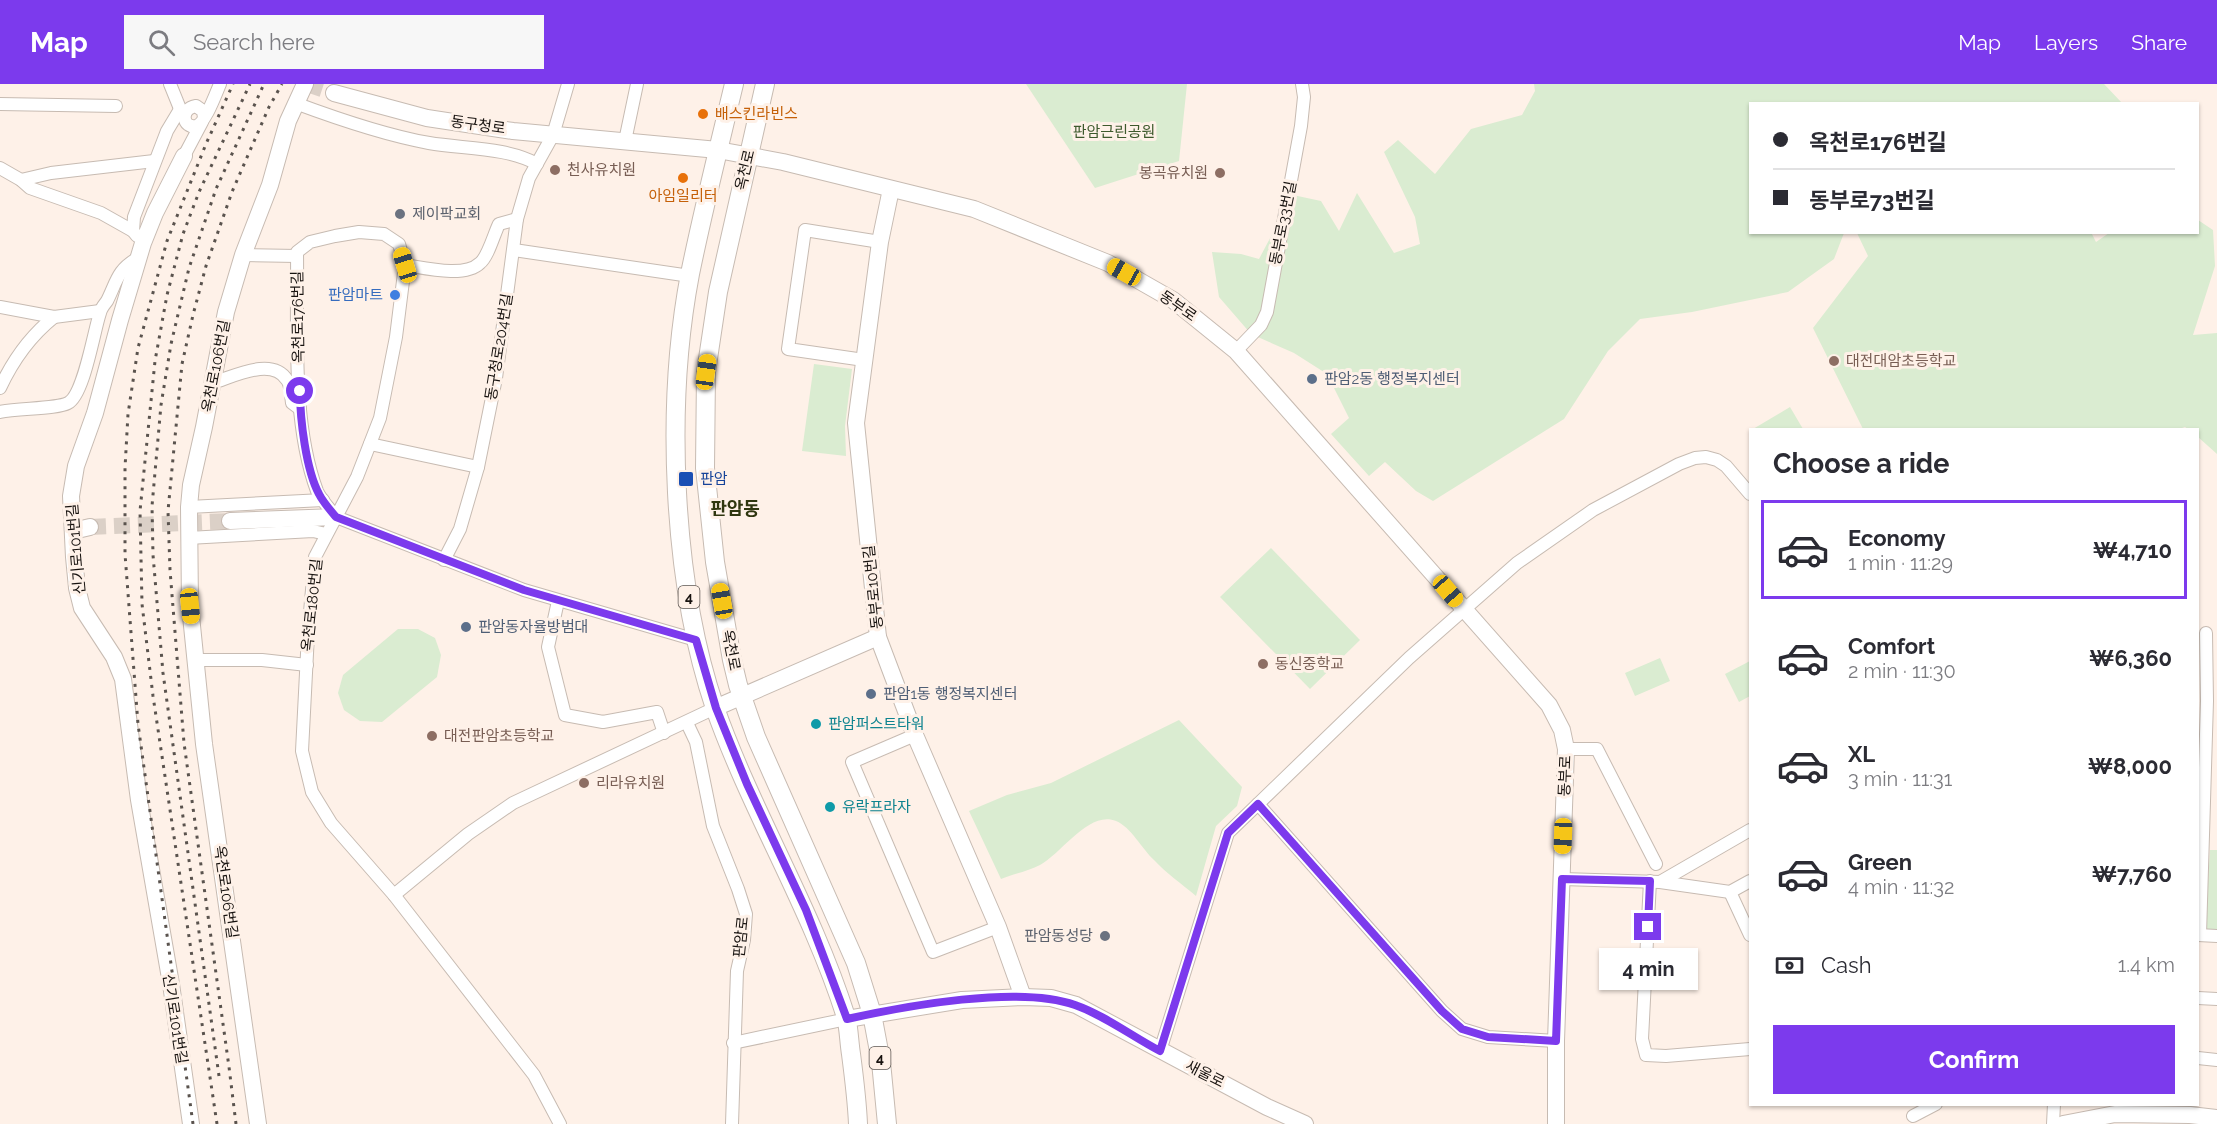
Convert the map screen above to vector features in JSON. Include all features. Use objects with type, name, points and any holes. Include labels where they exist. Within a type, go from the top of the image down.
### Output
[{"type":"main road","name":"옥천로","points":[[734,84],[690,276],[681,342],[675,425],[680,536],[696,640],[716,708],[747,784],[806,910],[847,1019],[858,1124]]},
{"type":"main road","name":"옥천로","points":[[765,84],[718,292],[706,372],[705,468],[715,562],[732,660],[756,737],[856,963],[872,1014],[881,1062],[887,1124]]},
{"type":"street","points":[[170,84],[175,96],[195,126],[203,120]]},
{"type":"street","points":[[184,156],[220,84]]},
{"type":"street","name":"옥천로106번길","points":[[258,1124],[204,744],[190,606],[189,507],[191,485],[226,312],[243,255],[270,185],[288,121],[305,84]]},
{"type":"street","name":"동구청로204번길","points":[[444,560],[460,529],[478,467],[496,378],[517,219],[529,178],[553,135],[568,84]]},
{"type":"street","points":[[625,141],[637,84]]},
{"type":"street","name":"동부로33번길","points":[[1236,351],[1260,325],[1267,312],[1301,126],[1304,97],[1302,84]]},
{"type":"street","name":"동구청로","points":[[334,93],[426,118],[553,135],[718,150]]},
{"type":"street","points":[[0,412],[68,403],[72,400],[77,392],[90,352],[100,311],[115,279],[138,244],[134,218],[167,131],[188,113],[214,97]]},
{"type":"street","points":[[295,103],[324,114],[427,143],[522,156],[537,164]]},
{"type":"street","points":[[0,104],[116,106]]},
{"type":"street","points":[[184,156],[189,135],[188,113]]},
{"type":"street","name":"동부로","points":[[718,150],[974,209],[1108,263],[1173,300],[1236,351],[1549,705],[1562,730],[1566,749],[1556,1041],[1556,1124]]},
{"type":"street","name":"신기로101번길","points":[[184,156],[138,244],[98,404],[73,477],[71,496],[77,588],[82,608],[114,657],[123,679],[139,800],[171,984],[191,1124]]},
{"type":"street","points":[[21,180],[51,173],[154,161]]},
{"type":"street","points":[[0,168],[30,188],[101,213],[138,244]]},
{"type":"street","name":"동부로10번길","points":[[891,189],[880,242],[856,423],[878,637],[915,735],[998,927],[1023,997]]},
{"type":"street","points":[[405,265],[444,270],[470,270],[482,262],[499,224],[517,219]]},
{"type":"street","points":[[864,360],[788,349],[805,230],[880,242]]},
{"type":"street","name":"옥천로176번길","points":[[336,517],[318,493],[308,461],[300,409],[297,252],[310,242],[359,232],[384,234],[399,244],[405,265]]},
{"type":"street","points":[[514,250],[690,276]]},
{"type":"street","points":[[243,255],[297,256]]},
{"type":"street","name":"옥천로180번길","points":[[405,265],[394,349],[380,418],[357,477],[315,557],[302,751],[312,792],[331,822],[394,895],[534,1075],[560,1124]]},
{"type":"street","points":[[0,307],[54,317],[100,311]]},
{"type":"street","points":[[0,388],[33,334],[54,317]]},
{"type":"street","points":[[212,383],[260,368],[270,368],[280,372],[288,381],[292,403],[300,409]]},
{"type":"street","points":[[370,444],[478,467]]},
{"type":"street","points":[[1160,1051],[1228,833],[1463,609],[1517,563],[1593,510],[1679,464],[1695,458],[1706,457],[1717,460],[1733,473],[1749,493]]},
{"type":"street","points":[[189,507],[323,500]]},
{"type":"street","points":[[230,521],[336,517],[444,560],[558,601],[696,640]]},
{"type":"street","points":[[73,531],[90,527]]},
{"type":"street","points":[[188,538],[313,531],[326,534]]},
{"type":"street","points":[[558,601],[548,647],[565,715],[603,722],[657,712],[664,733]]},
{"type":"street","points":[[2205,634],[2207,705],[2201,766],[2199,935],[2217,936]]},
{"type":"street","points":[[394,895],[468,834],[513,802],[716,708],[878,637]]},
{"type":"street","points":[[196,660],[262,660],[307,665]]},
{"type":"street","name":"판암로","points":[[687,723],[696,742],[712,826],[746,914],[744,940],[737,971],[732,1124]]},
{"type":"street","points":[[915,735],[852,762],[933,952],[998,927]]},
{"type":"street","points":[[1566,749],[1598,749],[1656,864]]},
{"type":"street","points":[[1258,804],[1442,1011],[1462,1029],[1488,1037],[1556,1041]]},
{"type":"street","points":[[1655,881],[1749,831]]},
{"type":"street","points":[[1562,879],[1655,881],[1730,892],[1749,882]]},
{"type":"street","points":[[1655,881],[1642,1039],[1646,1055],[1666,1056],[1749,1048]]},
{"type":"street","points":[[1730,892],[1749,933]]},
{"type":"street","name":"새울로","points":[[847,1019],[962,1000],[1051,998],[1076,1005],[1281,1120],[1305,1124]]},
{"type":"street","points":[[2199,998],[2217,999]]},
{"type":"street","points":[[734,1043],[847,1019]]},
{"type":"street","points":[[2199,1058],[2217,1060]]},
{"type":"street","points":[[1907,1106],[1914,1120],[1933,1106]]},
{"type":"street","points":[[2053,1124],[2054,1106]]},
{"type":"street","points":[[2062,1124],[2115,1114],[2190,1120],[2217,1118]]},
{"type":"green space","name":"판암근린공원","points":[[1026,84],[1187,84],[1179,161],[1095,188]]},
{"type":"green space","points":[[1534,84],[2104,84],[2121,102],[1749,102],[1749,234],[1844,234],[1834,259],[1788,292],[1692,312],[1640,319],[1608,351],[1564,419],[1433,501],[1416,491],[1385,462],[1369,476],[1331,434],[1349,418],[1327,374],[1294,353],[1251,334],[1219,297],[1212,252],[1241,254],[1259,259],[1293,195],[1321,201],[1339,231],[1357,193],[1394,253],[1420,244],[1415,217],[1384,152],[1398,140],[1435,174],[1471,129],[1522,115],[1535,91]]},
{"type":"green space","points":[[2199,221],[2213,230],[2215,266],[2193,335],[2217,333],[2217,454],[2199,438],[2199,428],[1863,428],[1813,328],[1868,256],[1857,234],[2092,234],[2096,242],[2108,234],[2199,234]]},
{"type":"green space","points":[[814,364],[852,369],[845,426],[846,456],[802,451]]},
{"type":"green space","points":[[1790,407],[1802,428],[1755,428]]},
{"type":"green space","points":[[1271,548],[1360,640],[1310,689],[1220,597]]},
{"type":"green space","points":[[398,629],[418,629],[435,638],[441,655],[437,677],[382,722],[360,721],[344,710],[338,693],[343,675]]},
{"type":"green space","points":[[1660,658],[1670,681],[1635,696],[1625,673]]},
{"type":"green space","points":[[1749,662],[1749,697],[1739,702],[1725,674]]},
{"type":"green space","points":[[1179,720],[1242,787],[1237,806],[1216,826],[1196,896],[1159,865],[1127,828],[1116,821],[1106,819],[1086,827],[1040,865],[1001,879],[969,811],[1007,795],[1051,783]]},
{"type":"green space","points":[[2210,850],[2217,850],[2217,931],[2205,931]]},
{"type":"tunnel","points":[[307,84],[334,93]]},
{"type":"tunnel","points":[[90,527],[230,521]]},
{"type":"railway","points":[[193,1124],[138,724],[125,554],[125,468],[128,414],[138,348],[167,241],[233,84]]},
{"type":"railway","points":[[217,1124],[153,696],[142,604],[140,511],[155,361],[167,295],[183,234],[199,192],[250,84]]},
{"type":"railway","points":[[219,1076],[163,673],[153,555],[152,506],[161,405],[171,344],[189,268],[216,189],[264,84]]},
{"type":"railway","points":[[236,1124],[184,743],[170,570],[168,511],[182,364],[206,266],[232,192],[269,107],[282,84]]},
{"type":"place","name":"배스킨라빈스","points":[[703,114]]},
{"type":"place","name":"천사유치원","points":[[555,170]]},
{"type":"place","name":"봉곡유치원","points":[[1220,173]]},
{"type":"place","name":"아임일리터","points":[[683,178]]},
{"type":"place","name":"제이팍교회","points":[[400,214]]},
{"type":"place","name":"판암마트","points":[[395,295]]},
{"type":"place","name":"대전대암초등학교","points":[[1834,361]]},
{"type":"place","name":"판암2동 행정복지센터","points":[[1312,379]]},
{"type":"place","name":"판암","points":[[686,479]]},
{"type":"place","name":"판암동자율방범대","points":[[466,627]]},
{"type":"place","name":"동신중학교","points":[[1263,664]]},
{"type":"place","name":"판암1동 행정복지센터","points":[[871,694]]},
{"type":"place","name":"판암퍼스트타워","points":[[816,724]]},
{"type":"place","name":"대전판암초등학교","points":[[432,736]]},
{"type":"place","name":"리라유치원","points":[[584,783]]},
{"type":"place","name":"유락프라자","points":[[830,807]]},
{"type":"place","name":"판암동성당","points":[[1105,936]]},
{"type":"district","name":"판암동","points":[[735,509]]},
{"type":"route","points":[[300,391],[300,409],[308,461],[318,493],[336,517],[524,590],[696,640],[716,708],[747,784],[806,910],[847,1019],[962,1000],[1051,998],[1076,1005],[1160,1051],[1228,833],[1258,804],[1442,1011],[1462,1029],[1488,1037],[1556,1041],[1562,879],[1650,881],[1648,927]]}]
